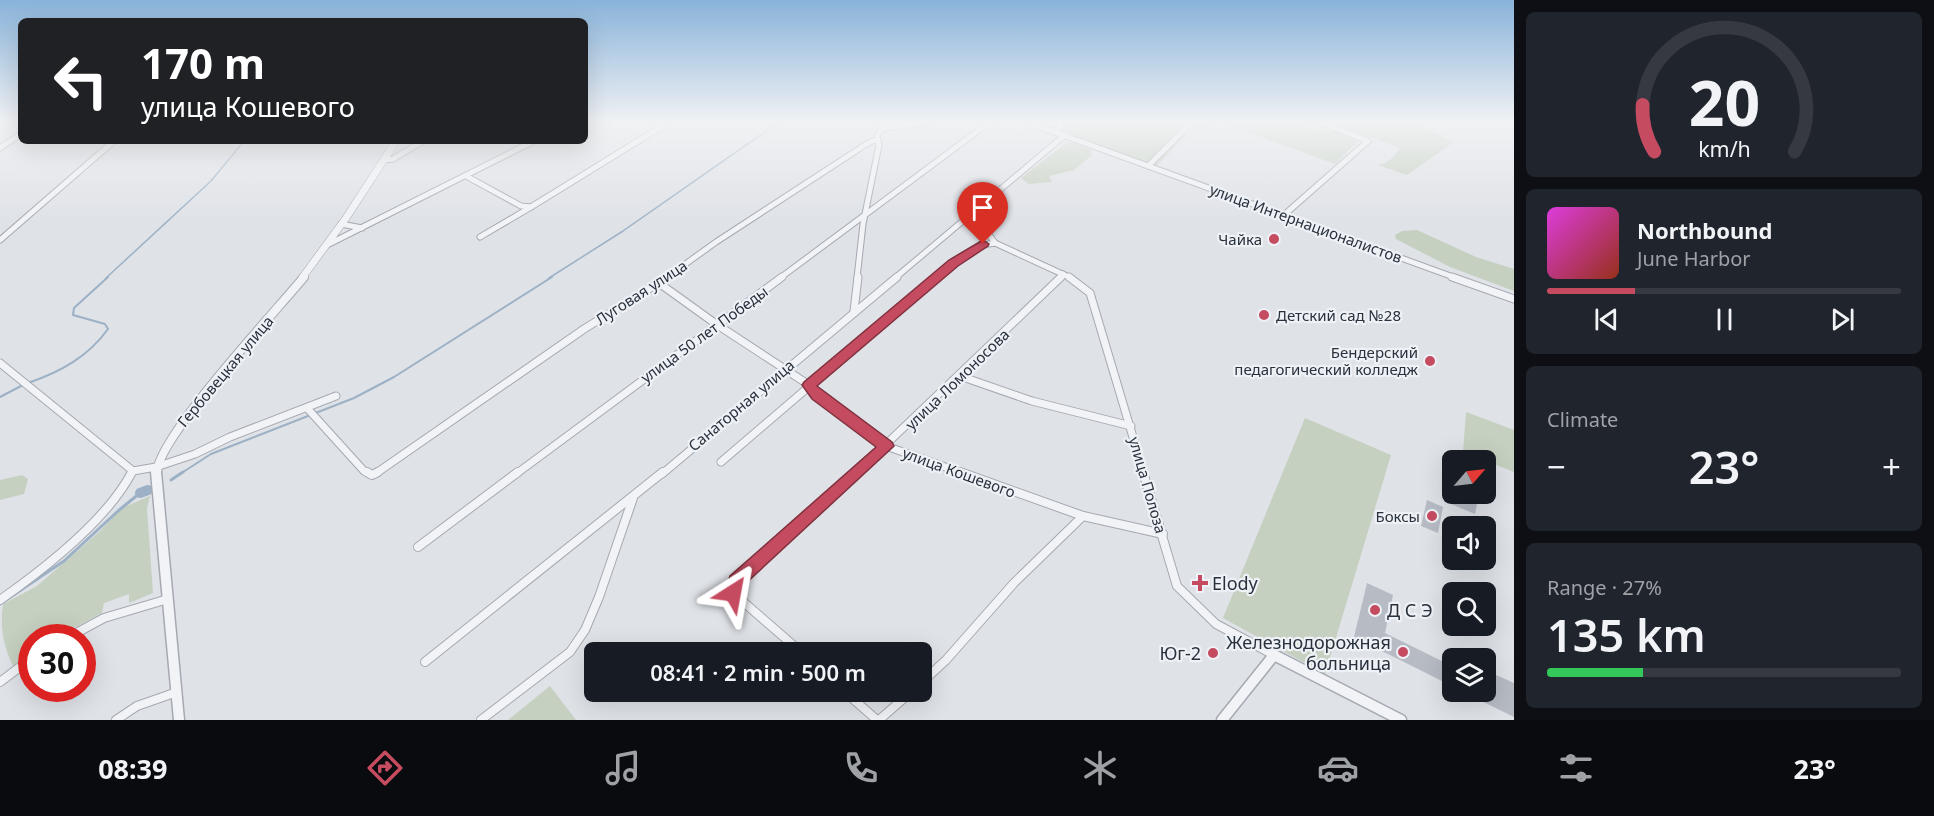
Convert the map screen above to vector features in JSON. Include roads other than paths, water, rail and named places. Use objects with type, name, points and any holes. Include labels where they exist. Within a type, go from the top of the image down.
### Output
[{"type":"street","points":[[0,240],[97,156]]},
{"type":"street","name":"Гербовецкая улица","points":[[156,467],[170,439],[188,413],[294,289],[327,245],[387,156]]},
{"type":"street","points":[[384,160],[399,156]]},
{"type":"street","points":[[327,245],[506,156]]},
{"type":"street","points":[[480,237],[614,156]]},
{"type":"street","name":"Луговая улица","points":[[311,413],[364,471],[372,475],[382,471],[584,329],[659,283],[849,156]]},
{"type":"street","points":[[854,310],[865,217],[877,156]]},
{"type":"street","name":"улица 50 лет Победы","points":[[417,547],[946,156]]},
{"type":"street","name":"Санаторная улица","points":[[425,662],[633,498],[1040,156]]},
{"type":"street","name":"улица Интернационалистов","points":[[1120,156],[1514,299]]},
{"type":"street","points":[[1148,166],[1158,156]]},
{"type":"street","points":[[1284,215],[1351,156]]},
{"type":"street","points":[[466,176],[521,206],[531,207]]},
{"type":"street","points":[[969,215],[985,229],[995,243]]},
{"type":"street","points":[[341,224],[362,228]]},
{"type":"street","points":[[721,462],[953,263],[983,244],[995,243]]},
{"type":"street","name":"улица Полоза","points":[[995,243],[1066,276],[1090,293],[1177,586],[1216,624],[1274,655]]},
{"type":"street","name":"улица Ломоносова","points":[[789,642],[733,593],[736,581],[886,446],[1066,276]]},
{"type":"street","name":"улица Кошевого","points":[[659,283],[716,324],[809,385],[818,396],[886,446],[1083,516],[1163,534]]},
{"type":"street","points":[[0,363],[133,471],[156,467],[311,413],[336,396]]},
{"type":"street","points":[[960,376],[1032,400],[1131,426]]},
{"type":"street","points":[[156,467],[179,720]]},
{"type":"street","points":[[0,600],[28,580],[86,529],[122,492],[133,471]]},
{"type":"street","points":[[481,720],[570,652],[585,630],[599,597],[633,498]]},
{"type":"street","points":[[932,673],[1014,583],[1083,516]]},
{"type":"street","points":[[93,624],[104,618],[168,598]]},
{"type":"street","points":[[1222,720],[1274,655],[1401,720]]},
{"type":"street","points":[[0,682],[18,668]]},
{"type":"street","points":[[116,720],[137,706],[177,692]]},
{"type":"street","points":[[857,702],[878,720],[899,702]]},
{"type":"waterway","points":[[106,278],[211,181],[232,156]]},
{"type":"waterway","points":[[549,278],[623,231],[731,156]]},
{"type":"waterway","points":[[28,383],[72,362],[92,348],[108,329],[105,324],[73,315],[74,308],[108,277]]},
{"type":"waterway","points":[[180,474],[211,454],[354,398],[394,377],[552,277]]},
{"type":"waterway","points":[[0,397],[23,385]]},
{"type":"waterway","points":[[171,480],[180,474]]},
{"type":"waterway","points":[[140,493],[148,490]]},
{"type":"waterway","points":[[0,604],[64,561],[140,493]]},
{"type":"place","name":"Чайка","points":[[1274,239]]},
{"type":"place","name":"Детский сад №28","points":[[1264,315]]},
{"type":"place","name":"Бендерский педагогический колледж","points":[[1430,361]]},
{"type":"place","name":"Боксы","points":[[1432,516]]},
{"type":"place","name":"Elody","points":[[1200,583]]},
{"type":"place","name":"Д С Э","points":[[1375,610]]},
{"type":"place","name":"Железнодорожная больница","points":[[1403,652]]},
{"type":"place","name":"Юг-2","points":[[1213,653]]}]
